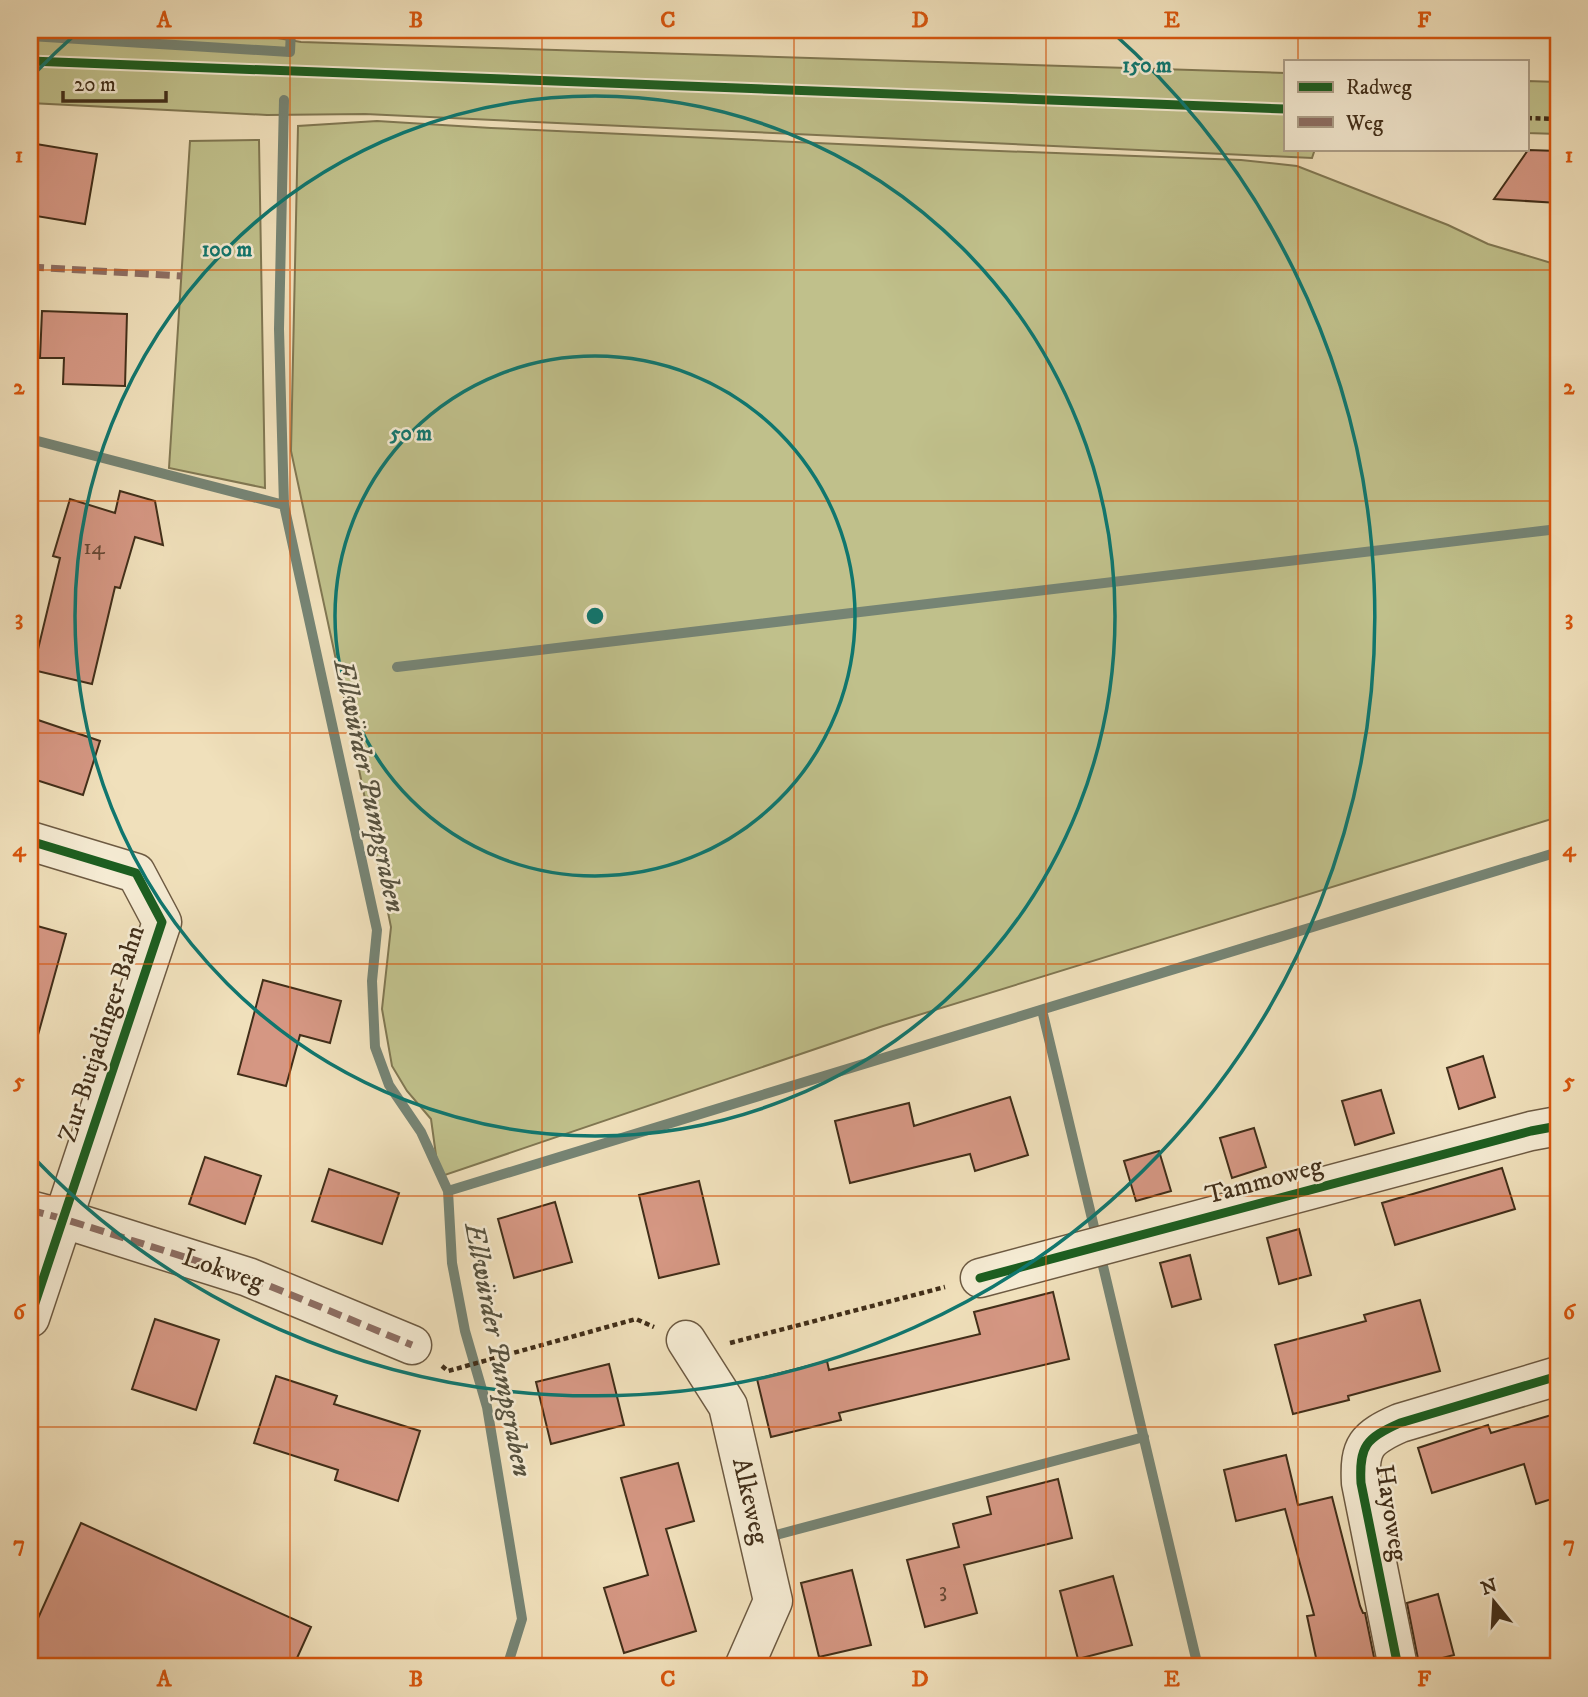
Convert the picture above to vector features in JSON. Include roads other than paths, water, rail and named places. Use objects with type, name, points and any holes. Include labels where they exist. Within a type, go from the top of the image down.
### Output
[{"type":"street","name":"Zur Butjadinger Bahn","points":[[30,841],[136,873],[162,922],[47,1214],[30,1318]]},
{"type":"street","name":"Tammoweg","points":[[980,1278],[1558,1126]]},
{"type":"street","name":"Lokweg","points":[[47,1214],[248,1277],[412,1345]]},
{"type":"street","name":"Alkeweg","points":[[686,1340],[728,1406],[773,1601],[744,1667]]},
{"type":"street","name":"Hayoweg","points":[[1398,1667],[1361,1483],[1360,1460],[1365,1446],[1378,1433],[1400,1423],[1558,1376]]},
{"type":"waterway","points":[[30,36],[290,52],[291,30]]},
{"type":"waterway","name":"Ellwürder Pumpgraben","points":[[284,100],[279,329],[284,505],[377,930],[372,981],[375,1047],[389,1085],[421,1132],[448,1191],[452,1263],[465,1331],[487,1407],[522,1619],[507,1667]]},
{"type":"waterway","points":[[30,439],[284,505]]},
{"type":"waterway","points":[[397,667],[1558,529]]},
{"type":"waterway","points":[[448,1191],[1558,852]]},
{"type":"waterway","points":[[1042,1010],[1094,1227]]},
{"type":"waterway","points":[[1103,1266],[1198,1667]]},
{"type":"waterway","points":[[776,1535],[1144,1437]]}]
